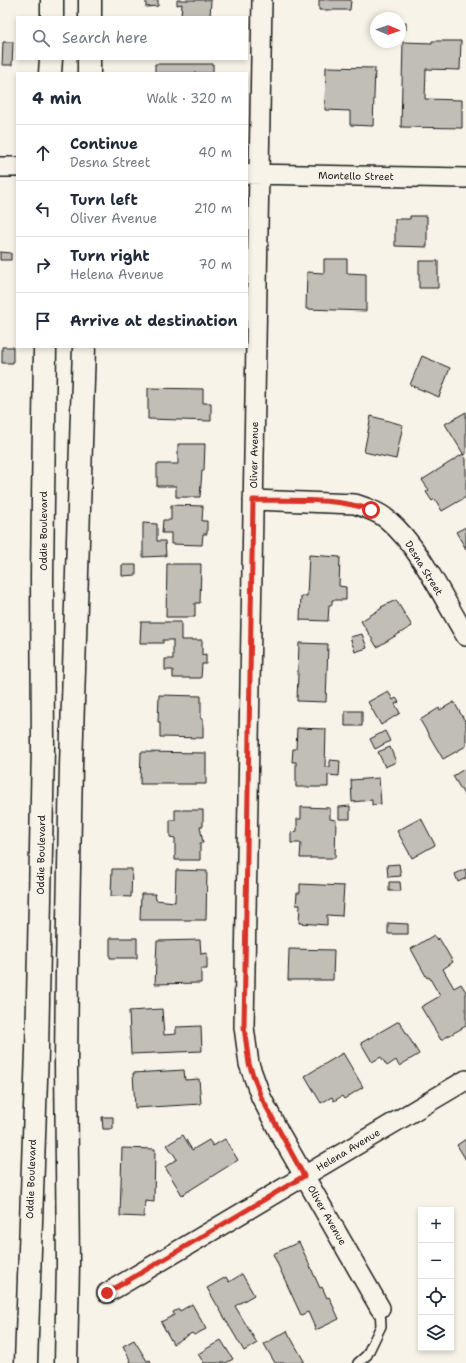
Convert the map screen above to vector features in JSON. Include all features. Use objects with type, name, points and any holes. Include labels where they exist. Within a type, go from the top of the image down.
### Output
[{"type":"main road","points":[[52,0],[52,16]]},
{"type":"main road","points":[[90,0],[90,16]]},
{"type":"main road","points":[[50,72],[51,60]]},
{"type":"main road","points":[[89,60],[89,72]]},
{"type":"main road","name":"Oddie Boulevard","points":[[26,1363],[37,1051],[44,747],[42,577],[45,348]]},
{"type":"main road","points":[[66,1363],[68,1264],[66,1063],[67,979],[71,759],[84,348]]},
{"type":"street","name":"Oliver Avenue","points":[[262,0],[253,174],[253,500],[244,1027],[249,1064],[261,1097],[304,1176],[380,1308]]},
{"type":"street","points":[[0,167],[16,167]]},
{"type":"street","name":"Montello Street","points":[[253,174],[466,178]]},
{"type":"street","name":"Desna Street","points":[[253,500],[355,504],[371,510],[387,519],[401,532],[414,548],[466,636]]},
{"type":"street","name":"Helena Avenue","points":[[107,1293],[466,1080]]},
{"type":"lane","points":[[358,1363],[367,1355],[381,1326],[380,1308]]},
{"type":"building","points":[[146,0],[158,0],[158,6],[146,7]]},
{"type":"building","points":[[177,0],[211,0],[210,16],[181,16],[182,4],[177,5]]},
{"type":"building","points":[[319,0],[351,0],[350,10],[319,10]]},
{"type":"building","points":[[432,41],[461,41],[460,70],[426,69],[425,99],[462,100],[462,128],[401,127],[403,48],[406,48],[406,42],[432,43]]},
{"type":"building","points":[[3,42],[13,42],[12,65],[2,65]]},
{"type":"building","points":[[155,64],[213,64],[213,72],[155,72]]},
{"type":"building","points":[[326,67],[375,68],[373,126],[350,125],[350,111],[325,110]]},
{"type":"building","points":[[410,216],[427,216],[427,247],[395,246],[395,219],[410,219]]},
{"type":"building","points":[[0,252],[11,253],[11,260],[0,260]]},
{"type":"building","points":[[324,259],[347,259],[347,273],[366,274],[366,311],[306,309],[307,272],[324,273]]},
{"type":"building","points":[[419,261],[438,261],[438,288],[419,288]]},
{"type":"building","points":[[2,347],[13,347],[13,363],[2,363]]},
{"type":"building","points":[[422,356],[450,368],[439,397],[410,385]]},
{"type":"building","points":[[148,388],[203,389],[203,403],[211,403],[211,421],[148,419]]},
{"type":"building","points":[[466,412],[466,454],[464,455],[445,424]]},
{"type":"building","points":[[371,416],[403,425],[396,459],[364,452]]},
{"type":"building","points":[[178,444],[205,444],[204,471],[202,471],[200,497],[176,497],[176,486],[157,486],[157,464],[178,464]]},
{"type":"building","points":[[463,454],[466,459],[466,497],[442,511],[435,499],[432,501],[426,492],[429,490],[422,480]]},
{"type":"building","points":[[171,505],[203,506],[202,521],[207,521],[207,534],[203,534],[202,545],[171,544],[171,533],[162,533],[163,520],[171,520]]},
{"type":"building","points":[[143,523],[157,524],[157,541],[165,541],[166,556],[143,557]]},
{"type":"building","points":[[466,527],[466,549],[456,532]]},
{"type":"building","points":[[309,555],[340,557],[339,586],[346,587],[346,600],[332,600],[332,605],[329,605],[328,621],[300,620],[301,596],[307,596]]},
{"type":"building","points":[[167,564],[201,564],[200,603],[195,603],[195,617],[166,617]]},
{"type":"building","points":[[122,565],[136,565],[136,575],[122,576]]},
{"type":"building","points":[[396,600],[412,626],[377,647],[361,621],[382,608],[381,607]]},
{"type":"building","points":[[141,622],[181,622],[181,640],[202,640],[202,655],[206,654],[206,664],[202,664],[201,678],[173,678],[173,670],[165,670],[165,659],[173,659],[173,640],[163,640],[163,643],[140,643]]},
{"type":"building","points":[[362,634],[367,648],[355,652],[350,637]]},
{"type":"building","points":[[299,643],[328,644],[326,702],[297,701]]},
{"type":"building","points":[[388,691],[393,700],[396,698],[399,702],[395,704],[400,713],[381,725],[368,702]]},
{"type":"building","points":[[159,695],[201,696],[203,738],[160,737],[160,722],[158,722]]},
{"type":"building","points":[[454,702],[466,723],[466,746],[443,759],[420,720],[439,708],[440,710]]},
{"type":"building","points":[[345,711],[362,711],[362,726],[345,726]]},
{"type":"building","points":[[297,728],[326,729],[325,767],[330,767],[330,760],[340,761],[339,776],[328,775],[328,787],[296,787],[296,762],[292,762],[293,749],[296,749]]},
{"type":"building","points":[[385,731],[390,741],[375,749],[370,739]]},
{"type":"building","points":[[390,747],[396,762],[385,767],[378,752]]},
{"type":"building","points":[[141,752],[206,753],[206,784],[140,784]]},
{"type":"building","points":[[466,768],[466,798],[453,776]]},
{"type":"building","points":[[379,778],[381,804],[372,805],[372,800],[352,802],[351,780]]},
{"type":"building","points":[[350,806],[350,819],[339,819],[339,807]]},
{"type":"building","points":[[301,807],[330,808],[330,819],[336,820],[335,858],[300,858],[301,843],[291,843],[291,833],[297,831],[297,819],[301,819]]},
{"type":"building","points":[[175,810],[203,810],[203,826],[200,826],[203,843],[200,843],[200,860],[175,860],[175,838],[170,837],[170,820],[175,820]]},
{"type":"building","points":[[421,818],[435,845],[412,858],[397,831]]},
{"type":"building","points":[[399,864],[401,876],[388,877],[387,865]]},
{"type":"building","points":[[112,869],[132,869],[131,897],[111,896]]},
{"type":"building","points":[[466,869],[466,878],[458,882],[455,874]]},
{"type":"building","points":[[176,870],[207,871],[206,920],[140,920],[141,894],[155,894],[156,900],[175,902]]},
{"type":"building","points":[[389,882],[400,882],[401,891],[389,891]]},
{"type":"building","points":[[300,884],[344,886],[342,916],[327,915],[327,925],[299,923],[300,905],[296,905],[297,893],[300,893]]},
{"type":"building","points":[[388,923],[408,924],[408,934],[388,934]]},
{"type":"building","points":[[434,935],[437,940],[439,938],[453,962],[443,969],[454,988],[461,984],[466,992],[466,1026],[441,1040],[421,1007],[440,996],[429,977],[427,978],[411,949]]},
{"type":"building","points":[[110,938],[137,938],[137,958],[110,958]]},
{"type":"building","points":[[200,940],[201,954],[207,953],[207,969],[201,969],[201,983],[155,984],[157,941]]},
{"type":"building","points":[[289,949],[334,950],[333,980],[288,980]]},
{"type":"building","points":[[162,1009],[164,1035],[176,1034],[176,1027],[201,1026],[202,1051],[131,1054],[129,1011]]},
{"type":"building","points":[[399,1021],[419,1054],[399,1066],[396,1060],[387,1066],[381,1057],[372,1062],[361,1043]]},
{"type":"building","points":[[343,1053],[363,1087],[344,1099],[342,1096],[334,1101],[332,1097],[321,1103],[305,1076]]},
{"type":"building","points":[[184,1070],[185,1080],[199,1079],[201,1104],[135,1108],[133,1073]]},
{"type":"building","points":[[102,1117],[113,1117],[113,1129],[103,1129]]},
{"type":"building","points":[[183,1135],[192,1150],[209,1140],[213,1146],[225,1139],[238,1160],[182,1195],[165,1167],[177,1159],[167,1145]]},
{"type":"building","points":[[466,1139],[466,1160],[457,1145]]},
{"type":"building","points":[[122,1148],[155,1149],[154,1202],[145,1201],[144,1217],[120,1216]]},
{"type":"building","points":[[299,1242],[320,1288],[322,1287],[327,1298],[329,1297],[339,1319],[316,1330],[308,1312],[301,1315],[273,1254]]},
{"type":"building","points":[[242,1274],[254,1295],[235,1306],[257,1343],[244,1351],[207,1288],[226,1277],[229,1282]]},
{"type":"building","points":[[192,1304],[206,1329],[194,1335],[192,1333],[173,1344],[161,1322],[174,1315],[173,1312],[179,1309],[180,1311]]},
{"type":"building","points":[[287,1331],[304,1361],[300,1363],[275,1363],[264,1344]]},
{"type":"building","points":[[134,1340],[147,1361],[150,1360],[151,1363],[129,1363],[131,1362],[123,1346]]},
{"type":"building","points":[[221,1340],[233,1359],[226,1363],[204,1363],[198,1354]]},
{"type":"route","points":[[107,1293],[304,1176],[261,1097],[249,1064],[244,1027],[253,500],[355,504],[371,510]]}]
